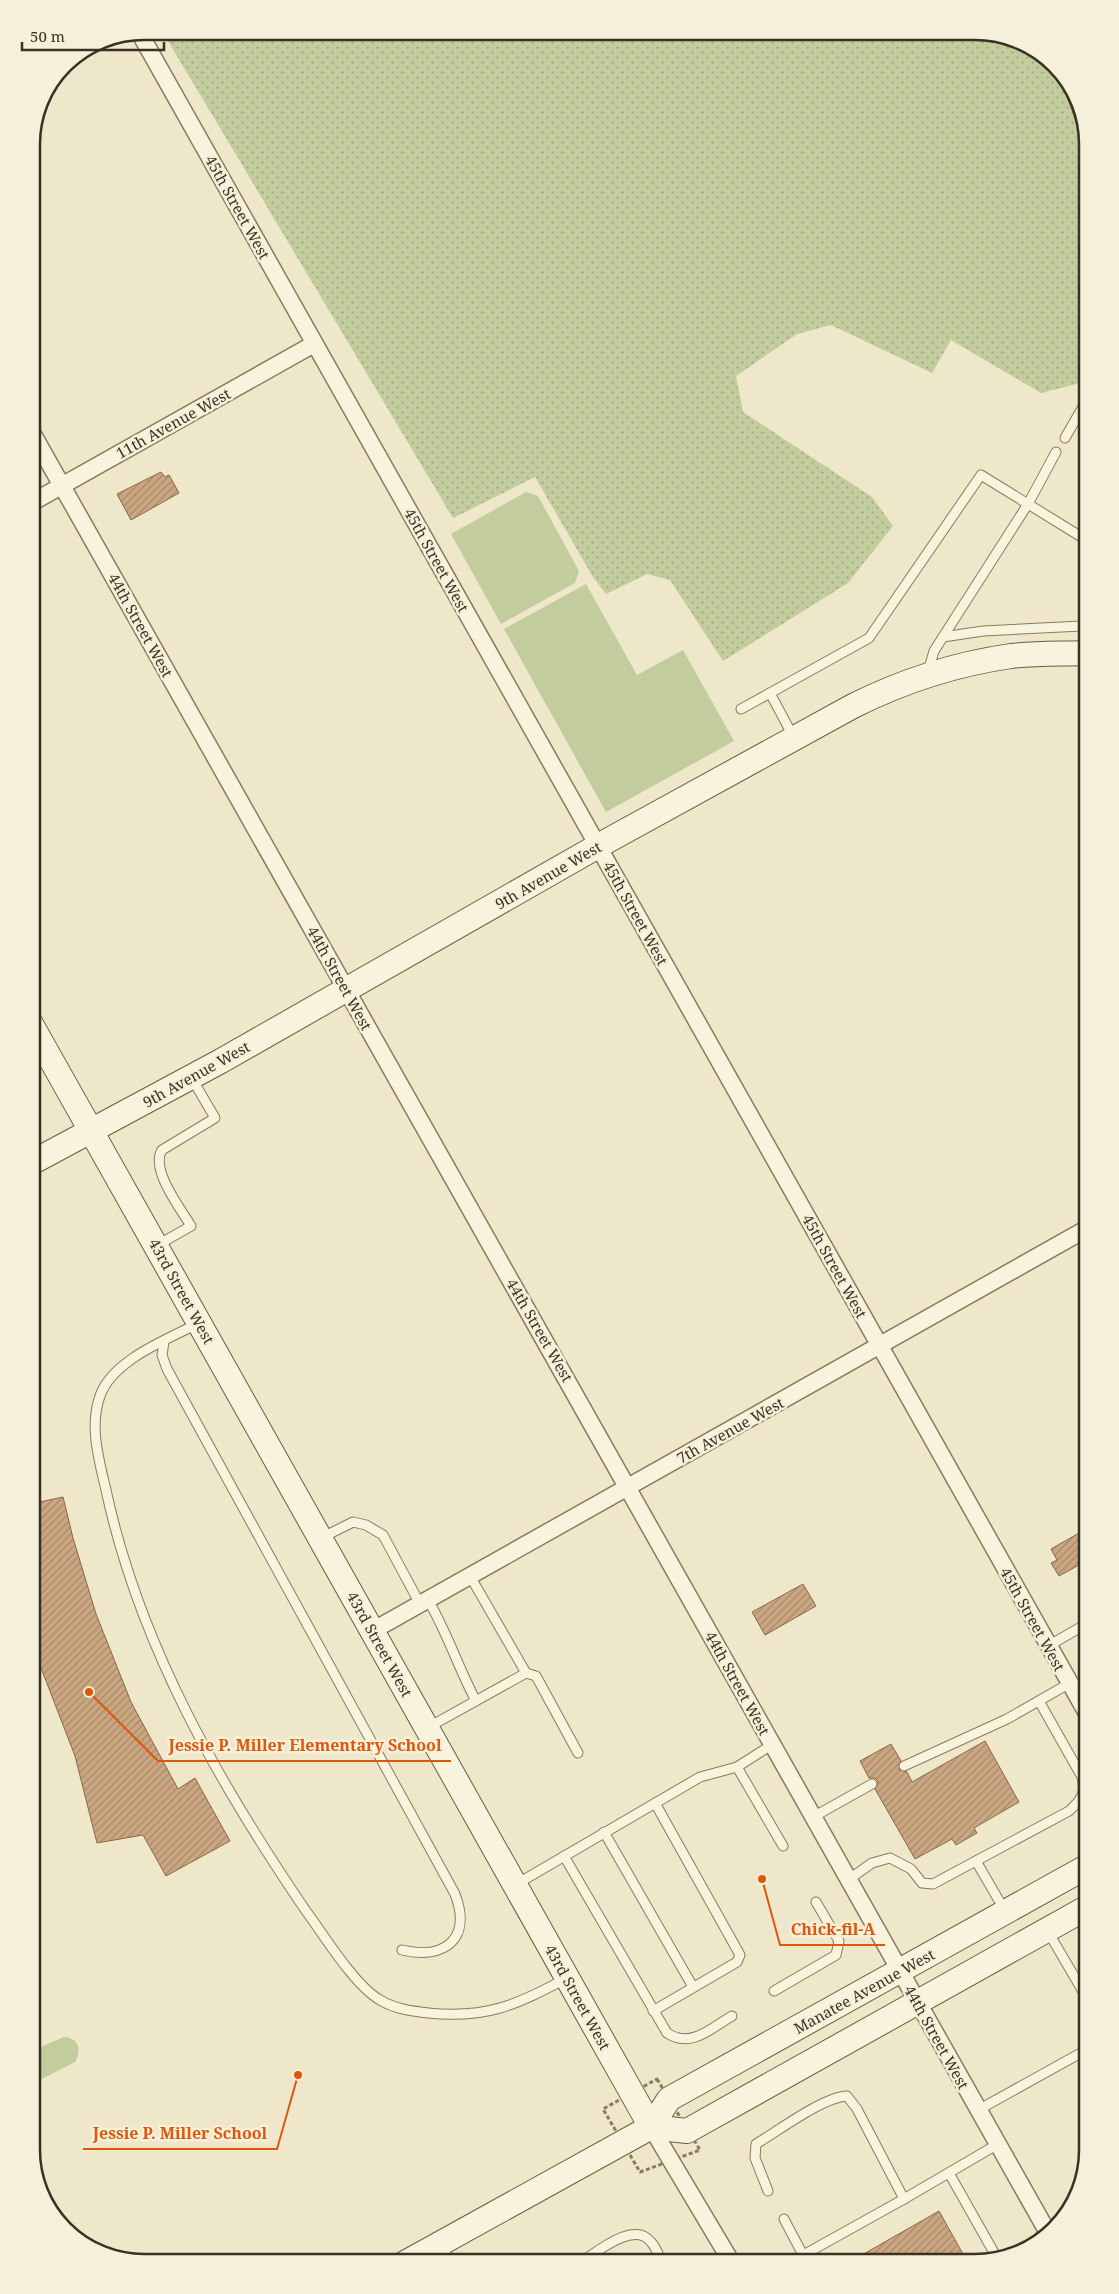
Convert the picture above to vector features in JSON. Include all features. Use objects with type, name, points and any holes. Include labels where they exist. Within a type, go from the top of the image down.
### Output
[{"type":"street","name":"45th Street West","points":[[144,40],[1079,1698]]},
{"type":"street","name":"11th Avenue West","points":[[40,497],[314,344]]},
{"type":"street","name":"44th Street West","points":[[40,445],[1045,2227]]},
{"type":"street","name":"9th Avenue West","points":[[40,1158],[191,1077],[598,846],[875,695],[953,667],[1012,656],[1079,653]]},
{"type":"street","name":"43rd Street West","points":[[40,1040],[651,2127],[727,2254]]},
{"type":"street","name":"7th Avenue West","points":[[372,1631],[1079,1233]]},
{"type":"street","name":"Manatee Avenue West","points":[[442,2254],[651,2127],[670,2100],[1079,1871]]},
{"type":"street","points":[[651,2127],[687,2131],[1079,1913]]},
{"type":"lane","points":[[1065,438],[1079,414]]},
{"type":"lane","points":[[928,675],[934,652],[1028,504],[1056,452]]},
{"type":"lane","points":[[741,709],[869,638],[981,476],[1079,535]]},
{"type":"lane","points":[[943,637],[983,631],[1079,626]]},
{"type":"lane","points":[[770,693],[794,738]]},
{"type":"lane","points":[[156,1246],[191,1226],[159,1169],[158,1156],[162,1150],[215,1118],[191,1077]]},
{"type":"lane","points":[[200,1323],[125,1364],[107,1381],[101,1392],[95,1420],[100,1464],[125,1566],[158,1653],[189,1717],[267,1852],[344,1963],[370,1993],[392,2006],[403,2009],[442,2014],[484,2013],[523,2002],[567,1978]]},
{"type":"lane","points":[[164,1342],[162,1354],[167,1369],[455,1894],[461,1912],[461,1922],[460,1931],[453,1942],[433,1953],[418,1954],[402,1950]]},
{"type":"lane","points":[[320,1538],[353,1522],[366,1525],[383,1535],[424,1602],[443,1626],[457,1666],[476,1701]]},
{"type":"lane","points":[[470,1576],[526,1673],[536,1676],[578,1753]]},
{"type":"lane","points":[[1048,1646],[1079,1627]]},
{"type":"lane","points":[[427,1728],[526,1673]]},
{"type":"lane","points":[[904,1766],[999,1724],[1070,1683]]},
{"type":"lane","points":[[1039,1701],[1079,1773]]},
{"type":"lane","points":[[515,1885],[700,1777],[737,1767],[773,1744]]},
{"type":"lane","points":[[737,1767],[783,1846]]},
{"type":"lane","points":[[813,1817],[872,1784]]},
{"type":"lane","points":[[848,1880],[872,1863],[890,1858],[911,1868],[922,1883],[926,1885],[976,1861],[1069,1811],[1079,1802]]},
{"type":"lane","points":[[653,2011],[737,1962],[740,1955],[655,1803]]},
{"type":"lane","points":[[604,1832],[693,1987]]},
{"type":"lane","points":[[564,1856],[667,2033],[676,2039],[691,2040],[732,2016]]},
{"type":"lane","points":[[976,1861],[1006,1912]]},
{"type":"lane","points":[[774,1991],[836,1955],[840,1941],[816,1902]]},
{"type":"lane","points":[[1047,1930],[1079,1985]]},
{"type":"lane","points":[[978,2110],[1079,2054]]},
{"type":"lane","points":[[768,2191],[754,2158],[756,2144],[801,2116],[840,2096],[847,2096],[857,2109],[904,2199]]},
{"type":"lane","points":[[805,2254],[998,2144]]},
{"type":"lane","points":[[949,2173],[994,2252]]},
{"type":"lane","points":[[784,2219],[802,2254]]},
{"type":"lane","points":[[595,2254],[621,2238],[634,2233],[642,2234],[652,2242],[658,2254]]},
{"type":"green space","points":[[167,40],[982,40],[995,42],[1021,51],[1049,70],[1058,81],[1071,104],[1077,124],[1079,144],[1079,383],[1041,393],[951,340],[932,373],[831,325],[797,334],[736,376],[743,412],[872,497],[893,526],[848,583],[723,661],[670,580],[647,574],[606,594],[593,577],[535,477],[453,518]]},
{"type":"green space","points":[[526,492],[538,496],[579,571],[575,583],[501,624],[451,534]]},
{"type":"green space","points":[[586,584],[637,675],[683,650],[734,741],[606,812],[504,629]]},
{"type":"green space","points":[[64,2037],[76,2042],[79,2049],[75,2062],[42,2079],[40,2078],[40,2047]]},
{"type":"building","points":[[161,472],[165,477],[169,475],[179,493],[131,520],[117,494]]},
{"type":"building","points":[[63,1497],[73,1538],[96,1614],[131,1702],[178,1789],[195,1778],[230,1841],[166,1876],[143,1835],[97,1843],[75,1756],[40,1665],[40,1502]]},
{"type":"building","points":[[1079,1533],[1079,1565],[1059,1576],[1051,1563],[1057,1560],[1051,1549]]},
{"type":"building","points":[[803,1584],[816,1606],[765,1635],[752,1612]]},
{"type":"building","points":[[985,1741],[1019,1802],[974,1828],[977,1833],[956,1845],[952,1839],[915,1859],[875,1789],[878,1781],[875,1778],[869,1778],[860,1761],[891,1744],[901,1761],[899,1769],[907,1772],[912,1782]]},
{"type":"building","points":[[939,2211],[963,2254],[864,2254]]},
{"type":"place","name":"Jessie P. Miller Elementary School","points":[[89,1692]]},
{"type":"place","name":"Chick-fil-A","points":[[762,1879]]},
{"type":"place","name":"Jessie P. Miller School","points":[[298,2075]]}]
